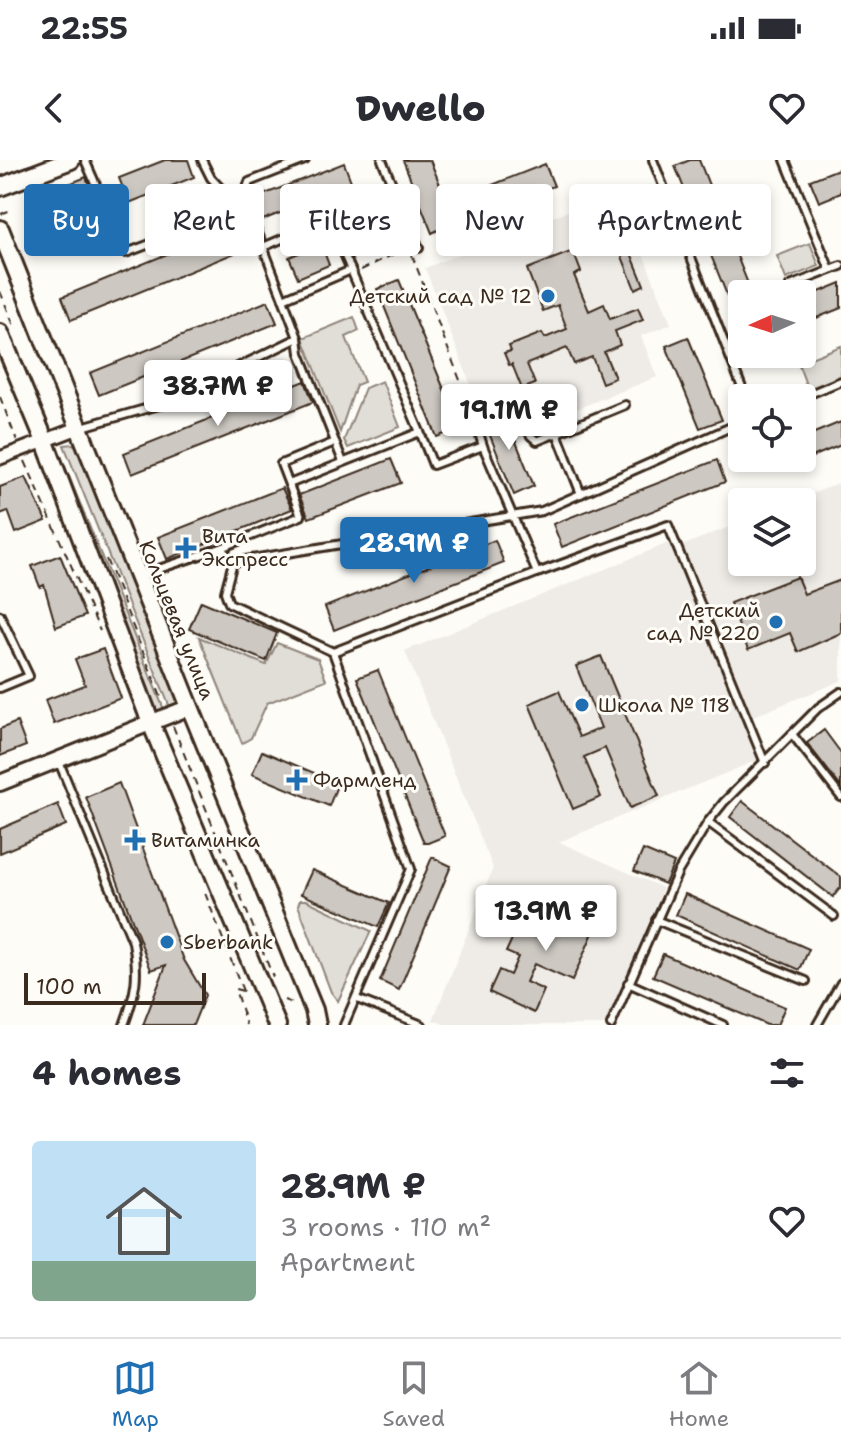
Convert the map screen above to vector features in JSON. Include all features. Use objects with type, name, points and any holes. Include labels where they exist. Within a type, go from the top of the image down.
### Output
[{"type":"main road","points":[[0,187],[71,160]]},
{"type":"main road","name":"Кольцевая улица","points":[[0,229],[315,1018]]},
{"type":"main road","points":[[8,334],[44,439],[151,723],[271,990],[277,1025]]},
{"type":"street","points":[[0,458],[78,428]]},
{"type":"street","points":[[0,783],[190,707]]},
{"type":"lane","points":[[85,160],[126,253],[145,246]]},
{"type":"lane","points":[[202,160],[218,184]]},
{"type":"lane","points":[[248,184],[305,160]]},
{"type":"lane","points":[[382,160],[392,184]]},
{"type":"lane","points":[[653,160],[741,384]]},
{"type":"lane","points":[[786,160],[830,270]]},
{"type":"lane","points":[[264,247],[329,219],[433,465],[483,446]]},
{"type":"lane","points":[[264,250],[343,462]]},
{"type":"lane","points":[[805,280],[841,266]]},
{"type":"lane","points":[[283,299],[352,272]]},
{"type":"lane","points":[[78,428],[159,405],[298,338]]},
{"type":"lane","points":[[816,391],[841,381]]},
{"type":"lane","points":[[537,573],[483,446],[472,410],[507,396],[537,441],[625,405]]},
{"type":"lane","points":[[233,562],[542,511],[728,428]]},
{"type":"lane","points":[[289,484],[420,432]]},
{"type":"lane","points":[[557,433],[581,494]]},
{"type":"lane","points":[[137,576],[221,548],[301,516],[281,464],[335,442]]},
{"type":"lane","points":[[333,652],[668,525],[765,763]]},
{"type":"lane","points":[[221,548],[233,562]]},
{"type":"lane","points":[[233,562],[225,592],[229,603],[333,652],[411,869],[344,1025]]},
{"type":"lane","points":[[0,615],[29,676],[0,688]]},
{"type":"lane","points":[[611,1025],[678,872],[708,822],[818,708],[841,692]]},
{"type":"lane","points":[[792,734],[841,797]]},
{"type":"lane","points":[[58,760],[133,942],[138,968],[136,993],[124,1025]]},
{"type":"lane","points":[[708,822],[834,916]]},
{"type":"lane","points":[[656,920],[806,981]]},
{"type":"lane","points":[[628,983],[723,1025]]},
{"type":"lane","points":[[817,1025],[841,983]]},
{"type":"lane","points":[[357,999],[422,1025]]},
{"type":"path","points":[[0,215],[11,210]]},
{"type":"path","points":[[352,272],[400,251],[412,255],[472,410]]},
{"type":"path","points":[[0,291],[8,334]]},
{"type":"path","points":[[103,552],[169,716],[271,990]]},
{"type":"path","points":[[246,1025],[235,989],[271,990],[315,1018]]},
{"type":"shaded area","name":"Детский сад № 12","points":[[569,211],[569,256],[644,256],[671,324],[641,336],[657,377],[556,417],[546,394],[519,404],[512,386],[477,400],[425,268],[455,256],[553,256],[553,217]]},
{"type":"shaded area","points":[[810,243],[819,266],[786,279],[777,256]]},
{"type":"shaded area","points":[[354,317],[359,331],[346,337],[364,382],[356,385],[340,432],[303,338]]},
{"type":"shaded area","points":[[841,346],[841,377],[816,387],[816,384],[806,384],[800,368],[816,368],[816,356]]},
{"type":"shaded area","points":[[382,381],[400,427],[348,448],[344,440],[365,388]]},
{"type":"shaded area","points":[[73,444],[177,697],[176,707],[171,710],[64,445]]},
{"type":"shaded area","points":[[57,447],[165,712],[155,709],[53,457]]},
{"type":"shaded area","name":"Детский сад № 220","points":[[841,482],[841,681],[749,718],[681,546],[728,528],[728,576],[816,576],[816,492]]},
{"type":"shaded area","name":"Школа № 118","points":[[671,542],[760,759],[559,842],[663,888],[606,1025],[446,1025],[433,1020],[493,868],[405,651]]},
{"type":"shaded area","points":[[199,637],[266,665],[277,643],[318,659],[326,680],[267,703],[251,738],[242,743]]},
{"type":"shaded area","points":[[300,900],[306,900],[371,931],[338,1001],[331,992],[298,905]]},
{"type":"building","points":[[165,160],[188,160],[194,177],[176,184],[145,184],[145,197],[129,203],[129,184],[121,184],[119,178]]},
{"type":"building","points":[[403,160],[430,160],[440,184],[436,184],[436,231],[432,233],[420,203],[420,184],[413,184]]},
{"type":"building","points":[[699,160],[708,184],[682,184],[675,166]]},
{"type":"building","points":[[344,163],[352,184],[291,184]]},
{"type":"building","points":[[545,164],[554,186],[553,184],[495,184]]},
{"type":"building","points":[[841,168],[841,193],[819,202],[810,180]]},
{"type":"building","points":[[86,177],[89,184],[69,184]]},
{"type":"building","points":[[280,188],[280,213],[264,220],[264,194]]},
{"type":"building","points":[[569,253],[569,256],[575,256],[581,272],[574,275],[589,311],[604,304],[610,319],[638,308],[643,320],[615,331],[620,345],[604,352],[615,378],[602,383],[592,357],[574,364],[567,348],[527,364],[535,384],[522,389],[504,353],[511,351],[509,346],[542,333],[545,338],[567,329],[558,305],[543,311],[527,269]]},
{"type":"building","points":[[162,256],[228,256],[71,320],[62,297]]},
{"type":"building","points":[[326,256],[329,265],[298,278],[289,257]]},
{"type":"building","points":[[622,256],[632,256],[644,285],[635,289]]},
{"type":"building","points":[[711,256],[737,256],[746,280],[728,280],[728,298]]},
{"type":"building","points":[[399,280],[460,428],[437,437],[377,289]]},
{"type":"building","points":[[841,283],[841,308],[816,318],[816,293]]},
{"type":"building","points":[[268,301],[277,323],[99,395],[90,373]]},
{"type":"building","points":[[688,337],[722,420],[700,428],[666,346]]},
{"type":"building","points":[[305,381],[313,402],[132,474],[124,453]]},
{"type":"building","points":[[503,410],[534,486],[514,495],[483,418]]},
{"type":"building","points":[[841,422],[841,445],[816,455],[816,432]]},
{"type":"building","points":[[391,459],[401,483],[309,518],[299,495]]},
{"type":"building","points":[[717,460],[725,482],[562,547],[553,524]]},
{"type":"building","points":[[26,477],[46,521],[16,533],[8,511],[0,514],[0,487]]},
{"type":"building","points":[[282,488],[292,509],[167,559],[158,537]]},
{"type":"building","points":[[495,540],[504,563],[334,630],[325,607]]},
{"type":"building","points":[[60,555],[85,616],[56,627],[44,585],[40,587],[32,566]]},
{"type":"building","points":[[797,577],[804,594],[841,580],[841,633],[798,652],[790,633],[748,650],[730,603]]},
{"type":"building","points":[[201,601],[277,633],[266,661],[189,629]]},
{"type":"building","points":[[103,649],[121,698],[54,724],[45,700],[85,685],[75,659]]},
{"type":"building","points":[[601,656],[659,796],[630,808],[605,748],[584,757],[601,797],[573,809],[529,704],[559,691],[579,737],[601,728],[576,666]]},
{"type":"building","points":[[378,670],[445,836],[428,843],[424,843],[357,678]]},
{"type":"building","points":[[17,722],[26,746],[0,756],[0,729]]},
{"type":"building","points":[[824,730],[841,753],[841,787],[807,743]]},
{"type":"building","points":[[262,751],[338,783],[329,806],[252,774]]},
{"type":"building","points":[[119,783],[184,960],[205,995],[193,1025],[143,1025],[166,965],[151,970],[86,797]]},
{"type":"building","points":[[742,801],[841,877],[841,887],[833,897],[730,817]]},
{"type":"building","points":[[58,804],[66,825],[0,853],[0,829]]},
{"type":"building","points":[[643,850],[674,863],[665,884],[634,871]]},
{"type":"building","points":[[432,857],[451,866],[399,990],[380,981]]},
{"type":"building","points":[[312,870],[389,903],[378,927],[301,894]]},
{"type":"building","points":[[685,894],[809,949],[800,970],[676,915]]},
{"type":"building","points":[[553,898],[599,919],[572,981],[534,964],[526,982],[544,990],[534,1013],[489,992],[499,970],[510,975],[518,957],[506,952],[517,928],[536,937]]},
{"type":"building","points":[[663,954],[785,1007],[777,1025],[767,1025],[653,976]]},
{"type":"place","name":"Детский сад № 12","points":[[548,296]]},
{"type":"place","name":"Вита Экспресс","points":[[186,548]]},
{"type":"place","name":"Детский сад № 220","points":[[776,622]]},
{"type":"place","name":"Школа № 118","points":[[582,705]]},
{"type":"place","name":"Фармленд","points":[[297,780]]},
{"type":"place","name":"Витаминка","points":[[135,840]]},
{"type":"place","name":"Sberbank","points":[[167,942]]}]
